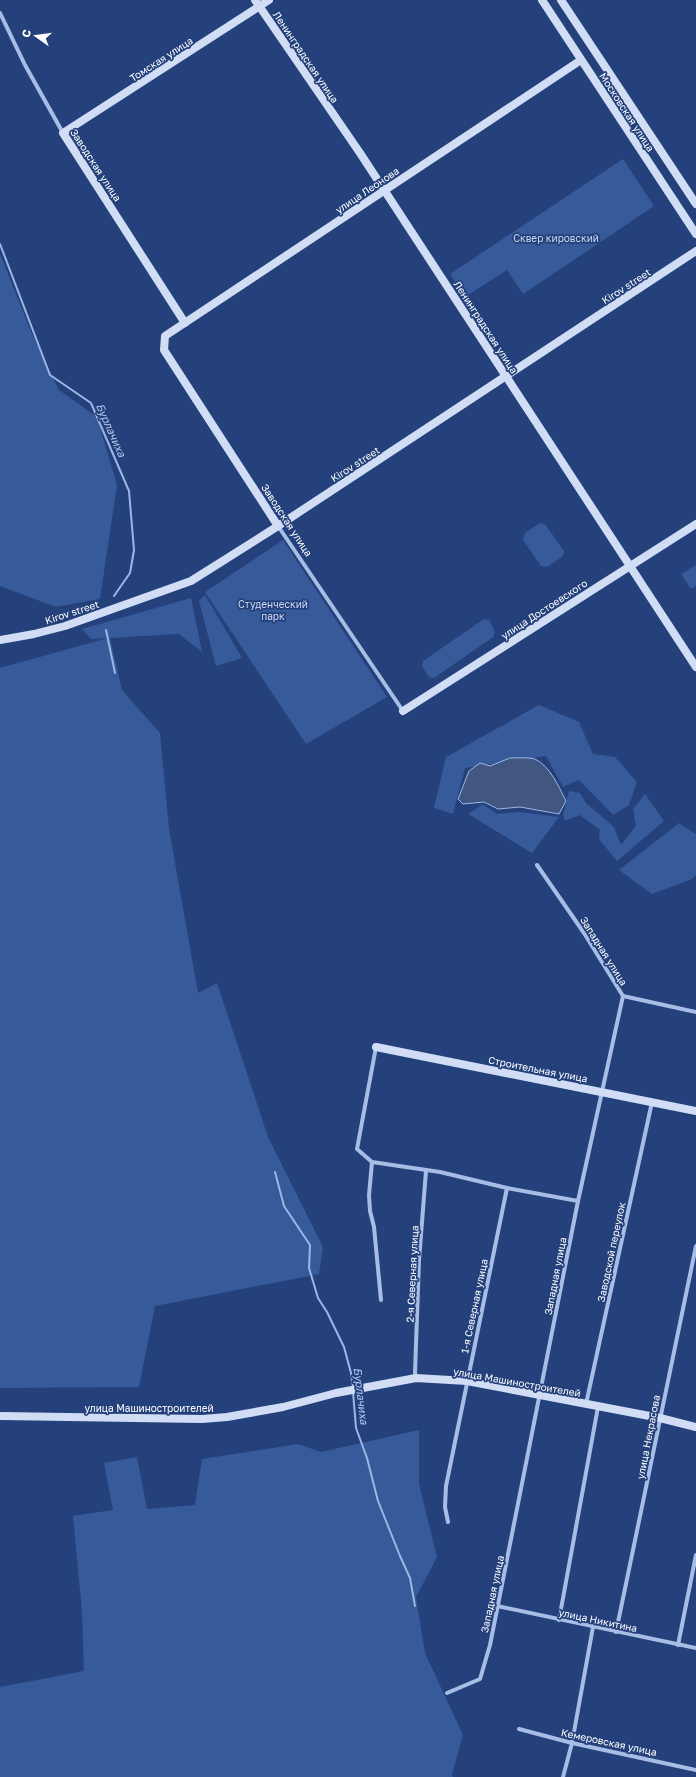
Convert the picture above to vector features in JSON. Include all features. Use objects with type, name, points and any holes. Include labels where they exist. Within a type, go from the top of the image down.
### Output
[{"type":"street","name":"Томская улица","points":[[63,133],[257,3],[269,0]]},
{"type":"street","name":"Московская улица","points":[[542,0],[696,234]]},
{"type":"street","name":"Московская улица","points":[[561,0],[696,204]]},
{"type":"street","name":"Ленинградская улица","points":[[257,3],[385,191],[696,667]]},
{"type":"street","name":"Заводская улица","points":[[0,13],[29,72],[63,133],[185,323]]},
{"type":"street","name":"улица Леонова","points":[[165,336],[581,60]]},
{"type":"street","name":"Kirov street","points":[[0,640],[34,634],[65,626],[184,585],[278,526],[696,251]]},
{"type":"street","name":"Заводская улица","points":[[165,336],[164,350],[278,526],[403,711]]},
{"type":"street","name":"улица Достоевского","points":[[403,711],[696,524]]},
{"type":"street","name":"Западная улица","points":[[447,1693],[480,1679],[490,1645],[578,1201],[623,996],[584,933],[537,865]]},
{"type":"street","points":[[623,996],[696,1012]]},
{"type":"street","points":[[376,1047],[357,1149],[372,1162],[440,1172],[508,1188],[578,1201]]},
{"type":"street","name":"Строительная улица","points":[[376,1047],[696,1111]]},
{"type":"street","name":"Заводской переулок","points":[[586,1404],[652,1102]]},
{"type":"street","points":[[372,1162],[369,1203],[374,1227],[381,1300]]},
{"type":"street","name":"2-я Северная улица","points":[[416,1378],[419,1260],[426,1171]]},
{"type":"street","name":"1-я Северная улица","points":[[448,1522],[445,1507],[446,1486],[508,1188]]},
{"type":"street","name":"улица Некрасова","points":[[616,1632],[696,1246]]},
{"type":"street","name":"улица Машиностроителей","points":[[0,1416],[202,1419],[227,1417],[282,1407],[336,1393],[416,1378],[467,1381],[660,1418],[696,1427]]},
{"type":"street","points":[[559,1620],[598,1407]]},
{"type":"street","points":[[678,1645],[696,1555]]},
{"type":"street","name":"улица Никитина","points":[[497,1606],[696,1648]]},
{"type":"street","points":[[563,1777],[572,1743],[593,1627]]},
{"type":"street","name":"Кемеровская улица","points":[[519,1729],[572,1743],[696,1770]]},
{"type":"green space","name":"Сквер кировский","points":[[623,159],[654,206],[523,294],[507,270],[465,297],[450,274]]},
{"type":"green space","points":[[0,254],[32,334],[59,390],[97,417],[117,485],[100,599],[56,607],[0,586]]},
{"type":"green space","points":[[540,523],[545,524],[564,551],[563,556],[547,567],[541,566],[523,540],[525,533]]},
{"type":"green space","name":"Студенческий парк","points":[[283,540],[387,697],[306,744],[205,592]]},
{"type":"green space","points":[[696,565],[696,586],[691,589],[681,574]]},
{"type":"green space","points":[[205,595],[242,658],[216,666],[199,601]]},
{"type":"green space","points":[[191,598],[202,652],[179,634],[110,638],[122,690],[160,733],[169,829],[198,993],[217,983],[268,1137],[323,1247],[319,1274],[155,1306],[139,1387],[0,1388],[0,668],[108,638],[91,639],[82,629]]},
{"type":"green space","points":[[484,619],[489,620],[495,632],[493,637],[434,678],[429,677],[422,666],[423,661]]},
{"type":"green space","points":[[539,705],[579,722],[593,754],[615,757],[637,782],[629,805],[613,815],[579,780],[563,787],[546,756],[465,768],[453,814],[434,808],[446,757]]},
{"type":"green space","points":[[569,791],[580,793],[586,803],[614,827],[621,845],[636,826],[633,809],[645,794],[664,821],[617,861],[599,839],[600,830],[580,815],[565,821],[563,815]]},
{"type":"green space","points":[[483,804],[497,814],[520,812],[559,817],[532,853],[468,814]]},
{"type":"green space","points":[[679,823],[696,834],[696,875],[692,879],[652,894],[619,870]]},
{"type":"green space","points":[[419,1430],[419,1484],[437,1557],[416,1597],[425,1653],[463,1735],[452,1774],[453,1777],[0,1777],[0,1687],[84,1671],[82,1612],[73,1516],[113,1510],[104,1463],[137,1457],[147,1509],[195,1505],[202,1459],[298,1444],[321,1452]]},
{"type":"shaded area","points":[[510,758],[535,759],[550,772],[566,801],[559,814],[520,807],[498,809],[484,802],[463,804],[458,799],[469,771],[480,763],[490,766]]},
{"type":"waterway","name":"Бурлачиха","points":[[0,244],[50,375],[91,403],[129,491],[134,550],[130,573],[114,596]]},
{"type":"waterway","name":"Бурлачиха","points":[[106,630],[115,673]]},
{"type":"waterway","name":"Бурлачиха","points":[[275,1172],[284,1206],[310,1245],[309,1268],[318,1298],[327,1312],[344,1347],[353,1387]]},
{"type":"waterway","name":"Бурлачиха","points":[[353,1392],[356,1428],[367,1458],[378,1501],[410,1578],[415,1606]]}]
